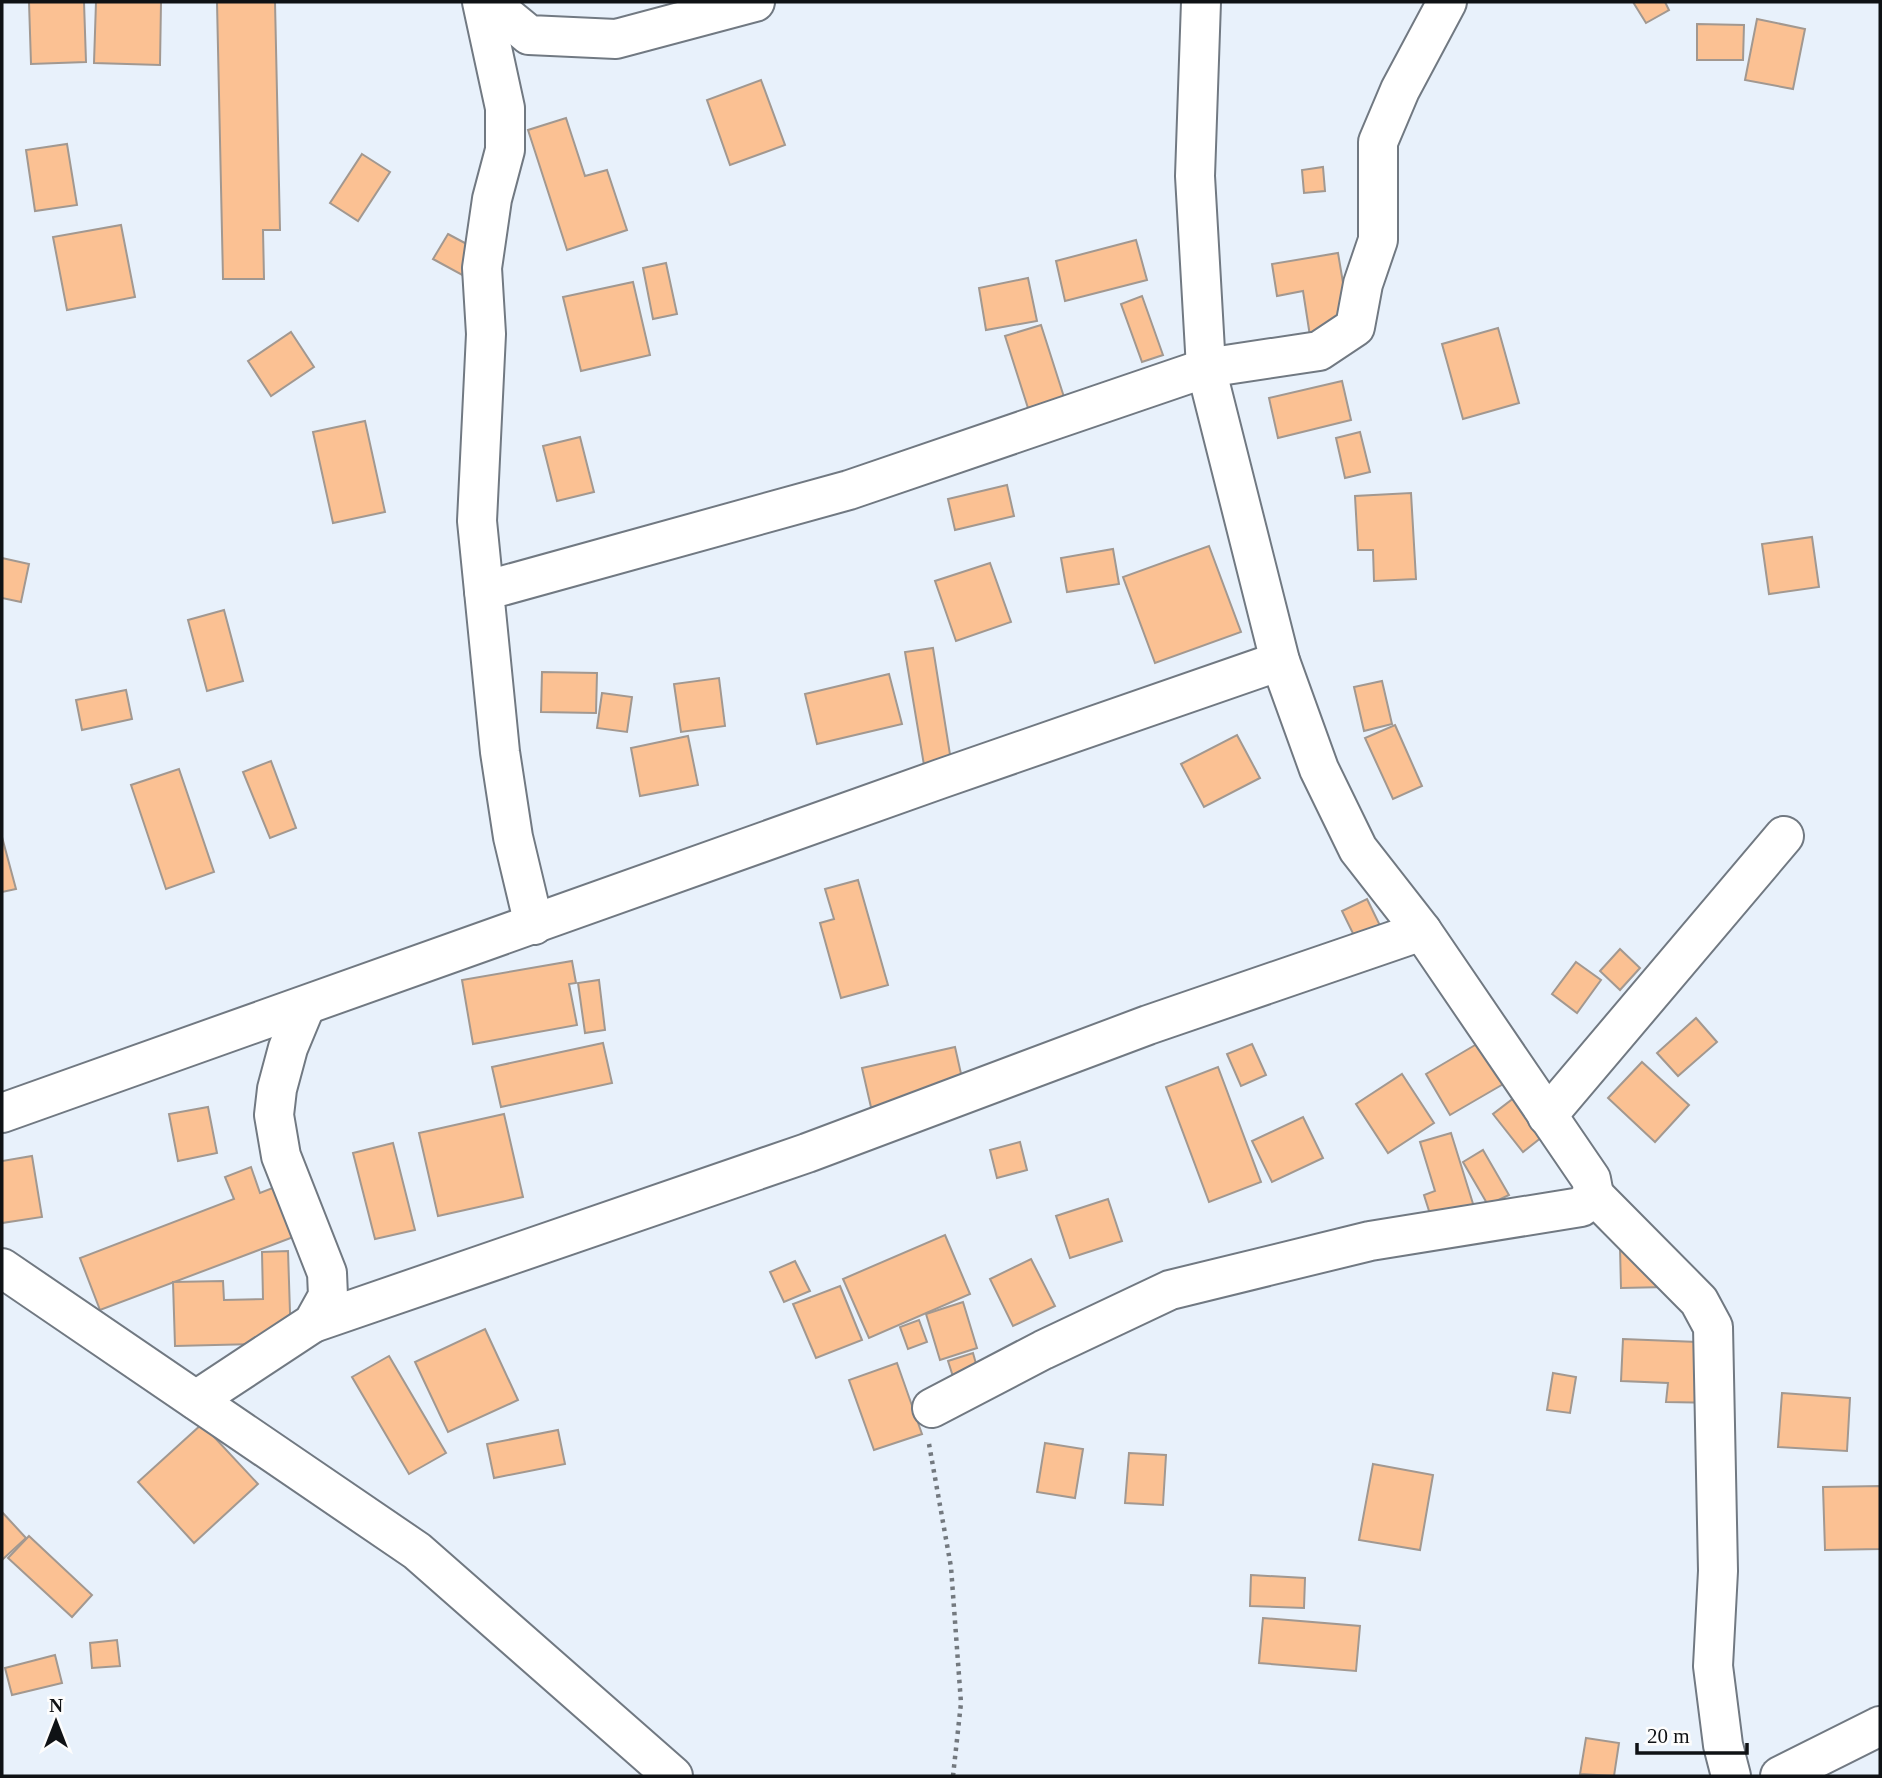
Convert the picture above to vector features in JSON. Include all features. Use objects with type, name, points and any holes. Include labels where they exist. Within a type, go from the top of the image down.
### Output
[{"type":"street","points":[[482,2],[505,108],[505,150],[492,199],[482,268],[486,334],[477,521],[500,752],[513,837],[534,925]]},
{"type":"street","points":[[489,2],[529,35],[616,39],[755,2]]},
{"type":"street","points":[[1201,2],[1195,176],[1206,368],[1280,661],[1319,769],[1358,849],[1422,931],[1591,1179],[1594,1195],[1699,1301],[1713,1327],[1718,1571],[1713,1666],[1723,1745],[1731,1776]]},
{"type":"street","points":[[484,591],[849,490],[1206,368],[1319,351],[1355,327],[1363,284],[1378,240],[1378,142],[1401,90],[1447,2]]},
{"type":"street","points":[[2,1113],[940,779],[1280,661]]},
{"type":"street","points":[[1547,1116],[1784,836]]},
{"type":"street","points":[[196,1399],[313,1322],[807,1153],[1148,1025],[1422,931]]},
{"type":"street","points":[[305,1007],[288,1048],[277,1089],[274,1115],[281,1156],[327,1273],[328,1296],[313,1322]]},
{"type":"street","points":[[932,1408],[1043,1350],[1170,1290],[1370,1241],[1581,1207],[1594,1195]]},
{"type":"street","points":[[2,1268],[417,1551],[673,1776]]},
{"type":"street","points":[[1780,1776],[1880,1727]]},
{"type":"path","points":[[932,1408],[926,1424],[951,1567],[961,1703],[953,1776]]},
{"type":"building","points":[[29,2],[84,2],[86,62],[31,64]]},
{"type":"building","points":[[96,2],[161,2],[160,65],[94,63]]},
{"type":"building","points":[[217,2],[275,2],[280,230],[263,230],[264,279],[223,279]]},
{"type":"building","points":[[1633,2],[1665,2],[1669,10],[1646,23]]},
{"type":"building","points":[[1757,19],[1805,29],[1793,89],[1745,80]]},
{"type":"building","points":[[1697,24],[1744,25],[1743,60],[1697,60]]},
{"type":"building","points":[[761,80],[785,145],[730,165],[707,100]]},
{"type":"building","points":[[566,118],[585,176],[607,170],[627,230],[567,250],[528,130]]},
{"type":"building","points":[[67,144],[77,205],[35,211],[26,150]]},
{"type":"building","points":[[362,154],[390,172],[358,221],[330,203]]},
{"type":"building","points":[[1323,167],[1325,191],[1304,193],[1302,170]]},
{"type":"building","points":[[121,225],[135,297],[67,310],[53,237]]},
{"type":"building","points":[[448,234],[478,250],[464,276],[433,259]]},
{"type":"building","points":[[1136,240],[1147,280],[1065,301],[1056,261]]},
{"type":"building","points":[[1338,253],[1353,342],[1312,349],[1303,291],[1277,296],[1272,264]]},
{"type":"building","points":[[666,263],[677,314],[653,319],[643,268]]},
{"type":"building","points":[[1028,278],[1037,321],[986,330],[979,288]]},
{"type":"building","points":[[633,282],[650,355],[581,371],[563,297]]},
{"type":"building","points":[[1142,296],[1163,355],[1142,362],[1121,304]]},
{"type":"building","points":[[1041,325],[1064,397],[1028,408],[1005,336]]},
{"type":"building","points":[[1498,328],[1519,403],[1463,419],[1442,344]]},
{"type":"building","points":[[291,332],[314,367],[271,396],[248,361]]},
{"type":"building","points":[[1342,381],[1351,420],[1278,438],[1269,398]]},
{"type":"building","points":[[365,421],[385,512],[333,523],[313,432]]},
{"type":"building","points":[[1360,432],[1370,472],[1345,478],[1336,438]]},
{"type":"building","points":[[580,437],[594,492],[557,501],[543,446]]},
{"type":"building","points":[[1007,485],[1014,516],[955,530],[948,499]]},
{"type":"building","points":[[1411,493],[1416,579],[1374,581],[1373,550],[1358,550],[1355,496]]},
{"type":"building","points":[[1812,537],[1819,587],[1769,594],[1762,544]]},
{"type":"building","points":[[1209,546],[1241,632],[1155,663],[1123,577]]},
{"type":"building","points":[[1113,549],[1119,584],[1067,592],[1061,558]]},
{"type":"building","points":[[2,558],[29,564],[21,602],[2,598]]},
{"type":"building","points":[[990,563],[1011,622],[956,641],[935,581]]},
{"type":"building","points":[[224,610],[243,681],[207,691],[188,620]]},
{"type":"building","points":[[933,648],[952,767],[925,771],[905,652]]},
{"type":"building","points":[[542,672],[597,673],[596,713],[541,712]]},
{"type":"building","points":[[889,674],[902,724],[817,744],[805,694]]},
{"type":"building","points":[[719,678],[725,726],[681,732],[674,684]]},
{"type":"building","points":[[1382,681],[1392,724],[1364,731],[1354,687]]},
{"type":"building","points":[[126,690],[132,719],[82,730],[76,700]]},
{"type":"building","points":[[602,693],[632,697],[627,732],[597,728]]},
{"type":"building","points":[[1395,725],[1422,786],[1393,799],[1365,738]]},
{"type":"building","points":[[1237,735],[1260,778],[1204,807],[1181,764]]},
{"type":"building","points":[[688,736],[698,785],[640,796],[631,748]]},
{"type":"building","points":[[271,761],[296,828],[270,838],[243,772]]},
{"type":"building","points":[[179,769],[214,872],[166,889],[131,785]]},
{"type":"building","points":[[2,837],[16,889],[2,892]]},
{"type":"building","points":[[858,880],[888,985],[841,998],[820,923],[834,919],[825,889]]},
{"type":"building","points":[[1367,899],[1390,946],[1365,958],[1342,911]]},
{"type":"building","points":[[1620,949],[1640,968],[1620,990],[1600,971]]},
{"type":"building","points":[[572,961],[576,983],[569,984],[577,1025],[473,1044],[462,980]]},
{"type":"building","points":[[1576,962],[1601,980],[1577,1013],[1552,994]]},
{"type":"building","points":[[599,980],[605,1030],[585,1033],[578,983]]},
{"type":"building","points":[[1696,1018],[1717,1042],[1678,1076],[1657,1053]]},
{"type":"building","points":[[1487,1038],[1512,1079],[1450,1115],[1426,1074]]},
{"type":"building","points":[[603,1043],[612,1083],[501,1107],[492,1067]]},
{"type":"building","points":[[1252,1044],[1266,1075],[1241,1086],[1227,1054]]},
{"type":"building","points":[[955,1047],[966,1096],[873,1116],[862,1068]]},
{"type":"building","points":[[1642,1062],[1689,1105],[1655,1142],[1608,1098]]},
{"type":"building","points":[[1218,1067],[1261,1182],[1209,1202],[1166,1087]]},
{"type":"building","points":[[1402,1074],[1434,1123],[1388,1153],[1356,1104]]},
{"type":"building","points":[[1523,1091],[1552,1129],[1523,1152],[1493,1114]]},
{"type":"building","points":[[208,1107],[217,1153],[178,1161],[169,1114]]},
{"type":"building","points":[[504,1114],[523,1197],[438,1216],[419,1133]]},
{"type":"building","points":[[1303,1117],[1323,1158],[1272,1182],[1252,1141]]},
{"type":"building","points":[[1451,1133],[1479,1223],[1437,1236],[1424,1195],[1435,1191],[1420,1142]]},
{"type":"building","points":[[1020,1142],[1027,1170],[997,1178],[990,1150]]},
{"type":"building","points":[[393,1143],[415,1230],[375,1239],[353,1153]]},
{"type":"building","points":[[1483,1150],[1509,1195],[1488,1205],[1463,1162]]},
{"type":"building","points":[[32,1156],[42,1217],[2,1223],[2,1161]]},
{"type":"building","points":[[251,1167],[260,1193],[293,1180],[312,1230],[100,1310],[80,1258],[234,1199],[225,1177]]},
{"type":"building","points":[[1108,1199],[1122,1241],[1070,1258],[1056,1216]]},
{"type":"building","points":[[945,1235],[970,1294],[869,1338],[843,1279]]},
{"type":"building","points":[[1620,1248],[1666,1287],[1621,1288]]},
{"type":"building","points":[[288,1251],[291,1343],[175,1346],[173,1282],[223,1281],[224,1300],[263,1299],[262,1252]]},
{"type":"building","points":[[1031,1259],[1055,1306],[1013,1326],[990,1279]]},
{"type":"building","points":[[795,1261],[810,1291],[784,1302],[770,1272]]},
{"type":"building","points":[[840,1286],[862,1340],[816,1358],[793,1304]]},
{"type":"building","points":[[963,1302],[977,1348],[940,1360],[926,1314]]},
{"type":"building","points":[[919,1320],[927,1342],[908,1349],[900,1327]]},
{"type":"building","points":[[485,1329],[518,1400],[448,1432],[415,1362]]},
{"type":"building","points":[[1623,1339],[1722,1343],[1720,1403],[1666,1402],[1668,1383],[1621,1381]]},
{"type":"building","points":[[973,1353],[980,1378],[956,1386],[948,1361]]},
{"type":"building","points":[[389,1356],[446,1453],[409,1474],[352,1377]]},
{"type":"building","points":[[897,1363],[922,1434],[874,1450],[849,1380]]},
{"type":"building","points":[[1553,1373],[1576,1377],[1570,1413],[1547,1410]]},
{"type":"building","points":[[1782,1393],[1850,1398],[1847,1451],[1778,1447]]},
{"type":"building","points":[[202,1424],[258,1484],[194,1543],[138,1482]]},
{"type":"building","points":[[558,1430],[565,1464],[494,1478],[487,1444]]},
{"type":"building","points":[[1045,1443],[1083,1449],[1075,1498],[1037,1492]]},
{"type":"building","points":[[1129,1453],[1166,1455],[1163,1505],[1125,1503]]},
{"type":"building","points":[[1373,1464],[1433,1475],[1420,1550],[1359,1540]]},
{"type":"building","points":[[1880,1486],[1880,1549],[1825,1550],[1823,1487]]},
{"type":"building","points":[[2,1512],[26,1538],[2,1560]]},
{"type":"building","points":[[29,1536],[92,1595],[72,1617],[8,1558]]},
{"type":"building","points":[[1251,1575],[1305,1578],[1304,1608],[1250,1606]]},
{"type":"building","points":[[1263,1618],[1360,1626],[1356,1671],[1259,1663]]},
{"type":"building","points":[[117,1640],[120,1666],[92,1668],[90,1643]]},
{"type":"building","points":[[55,1655],[62,1683],[12,1695],[5,1668]]},
{"type":"building","points":[[1586,1738],[1619,1743],[1614,1776],[1580,1774]]}]
